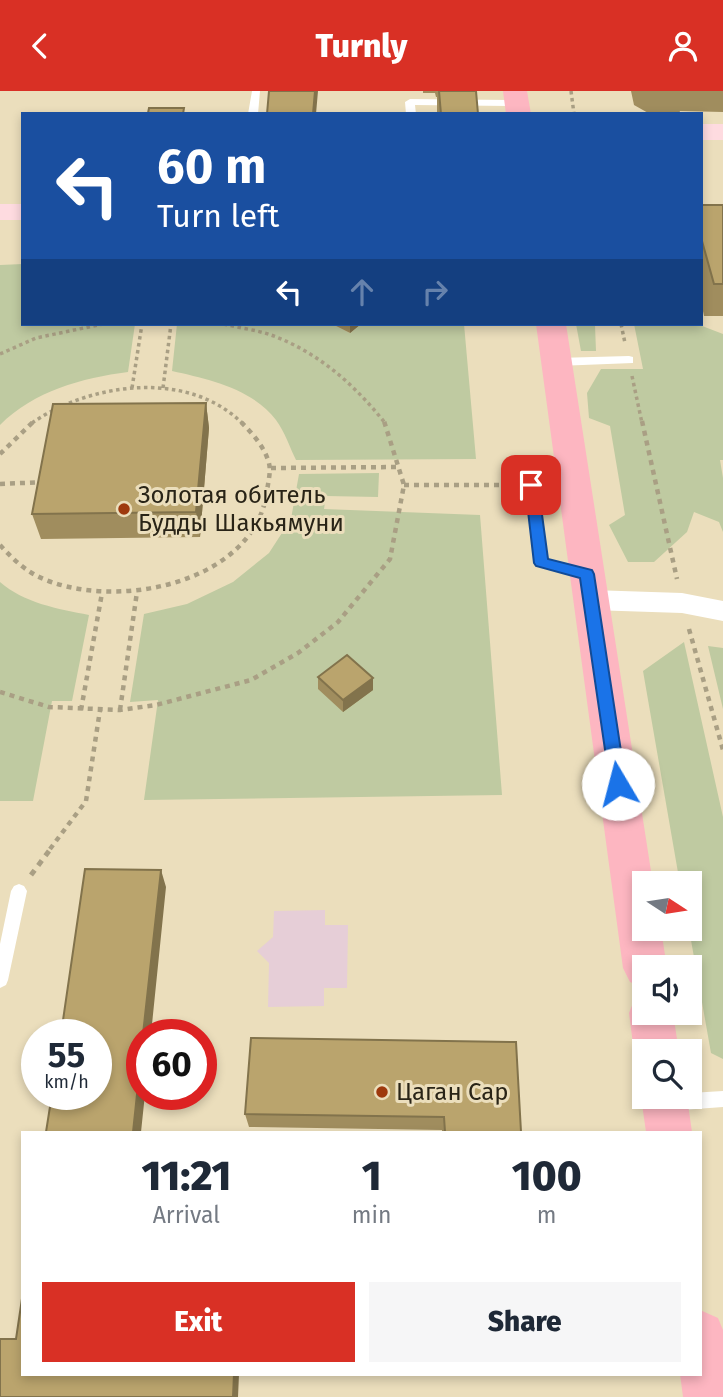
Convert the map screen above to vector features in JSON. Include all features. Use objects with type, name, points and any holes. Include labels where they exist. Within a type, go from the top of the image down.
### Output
[{"type":"main road","points":[[703,132],[723,132]]},
{"type":"main road","points":[[0,212],[21,212]]},
{"type":"main road","points":[[551,326],[643,955]]},
{"type":"main road","points":[[702,1350],[709,1397]]},
{"type":"street","points":[[589,587],[723,611]]},
{"type":"lane","points":[[253,112],[256,91]]},
{"type":"lane","points":[[411,112],[411,102],[517,102]]},
{"type":"lane","points":[[557,362],[629,360]]},
{"type":"lane","points":[[571,466],[531,485],[541,563],[589,587]]},
{"type":"lane","points":[[0,980],[19,891]]},
{"type":"lane","points":[[666,1111],[723,1099]]},
{"type":"path","points":[[571,91],[574,112]]},
{"type":"path","points":[[0,354],[36,338],[93,326]]},
{"type":"path","points":[[132,388],[142,326]]},
{"type":"path","points":[[163,388],[171,326]]},
{"type":"path","points":[[0,692],[49,707],[120,710],[156,705],[251,680],[299,653],[338,622],[390,559],[404,485],[385,422],[341,374],[271,335],[233,326]]},
{"type":"path","points":[[621,326],[682,603],[723,750]]},
{"type":"path","points":[[0,454],[12,438],[46,412],[87,395],[132,388],[163,388],[196,395],[226,409],[250,429],[266,453],[271,468],[264,510],[246,538],[218,563],[181,581],[137,592],[102,593],[54,585],[14,563],[0,545]]},
{"type":"path","points":[[271,468],[398,467]]},
{"type":"path","points":[[0,484],[51,482]]},
{"type":"path","points":[[404,485],[531,485]]},
{"type":"path","points":[[120,710],[137,592]]},
{"type":"path","points":[[81,710],[102,593]]},
{"type":"path","points":[[19,891],[86,801],[100,710]]},
{"type":"shaded area","points":[[325,910],[325,925],[348,925],[347,988],[324,988],[324,1006],[268,1007],[269,963],[257,951],[273,937],[274,911]]},
{"type":"green space","points":[[21,264],[21,326],[135,326],[128,372],[76,382],[43,395],[13,413],[0,425],[0,265]]},
{"type":"green space","points":[[177,326],[336,326],[350,333],[359,326],[464,326],[476,459],[296,460],[276,420],[255,400],[215,382],[172,371]]},
{"type":"green space","points":[[576,326],[595,326],[596,351],[581,351]]},
{"type":"green space","points":[[634,326],[702,326],[723,334],[723,460],[720,460],[723,478],[723,532],[719,522],[694,512],[687,532],[654,562],[628,562],[609,525],[625,515],[610,426],[589,418],[587,393],[601,369],[643,369]]},
{"type":"green space","points":[[379,473],[378,497],[326,496],[324,509],[480,515],[502,795],[144,800],[158,700],[130,702],[144,614],[187,604],[233,582],[269,553],[291,519],[299,474]]},
{"type":"green space","points":[[0,582],[31,600],[89,615],[72,701],[52,701],[33,801],[0,801]]},
{"type":"green space","points":[[684,642],[723,817],[723,1059],[711,1053],[702,1002],[702,955],[694,955],[691,941],[702,941],[702,871],[678,871],[643,671]]},
{"type":"green space","points":[[708,646],[723,648],[723,709]]},
{"type":"building","points":[[269,91],[315,91],[313,112],[267,112]]},
{"type":"building","points":[[439,91],[476,91],[478,112],[441,112]]},
{"type":"building","points":[[149,108],[184,108],[183,112],[148,112]]},
{"type":"building","points":[[703,205],[723,205],[723,284],[714,284],[703,245]]},
{"type":"building","name":"Золотая обитель Будды Шакьямуни","points":[[206,403],[196,512],[32,514],[53,404]]},
{"type":"building","points":[[347,655],[373,678],[343,700],[318,677]]},
{"type":"building","points":[[85,869],[161,870],[145,1019],[126,1019],[126,1110],[135,1110],[133,1131],[46,1131],[49,1110],[112,1110],[112,1019],[63,1019]]},
{"type":"building","name":"Цаган Сар","points":[[251,1038],[516,1042],[521,1131],[445,1131],[444,1117],[245,1114]]},
{"type":"building","points":[[21,1305],[21,1376],[234,1376],[233,1397],[0,1397],[0,1339],[16,1339]]},
{"type":"place","name":"Золотая обитель Будды Шакьямуни","points":[[124,509]]},
{"type":"place","name":"Цаган Сар","points":[[382,1092]]},
{"type":"route","points":[[531,485],[541,563],[587,574],[618,784]]}]
